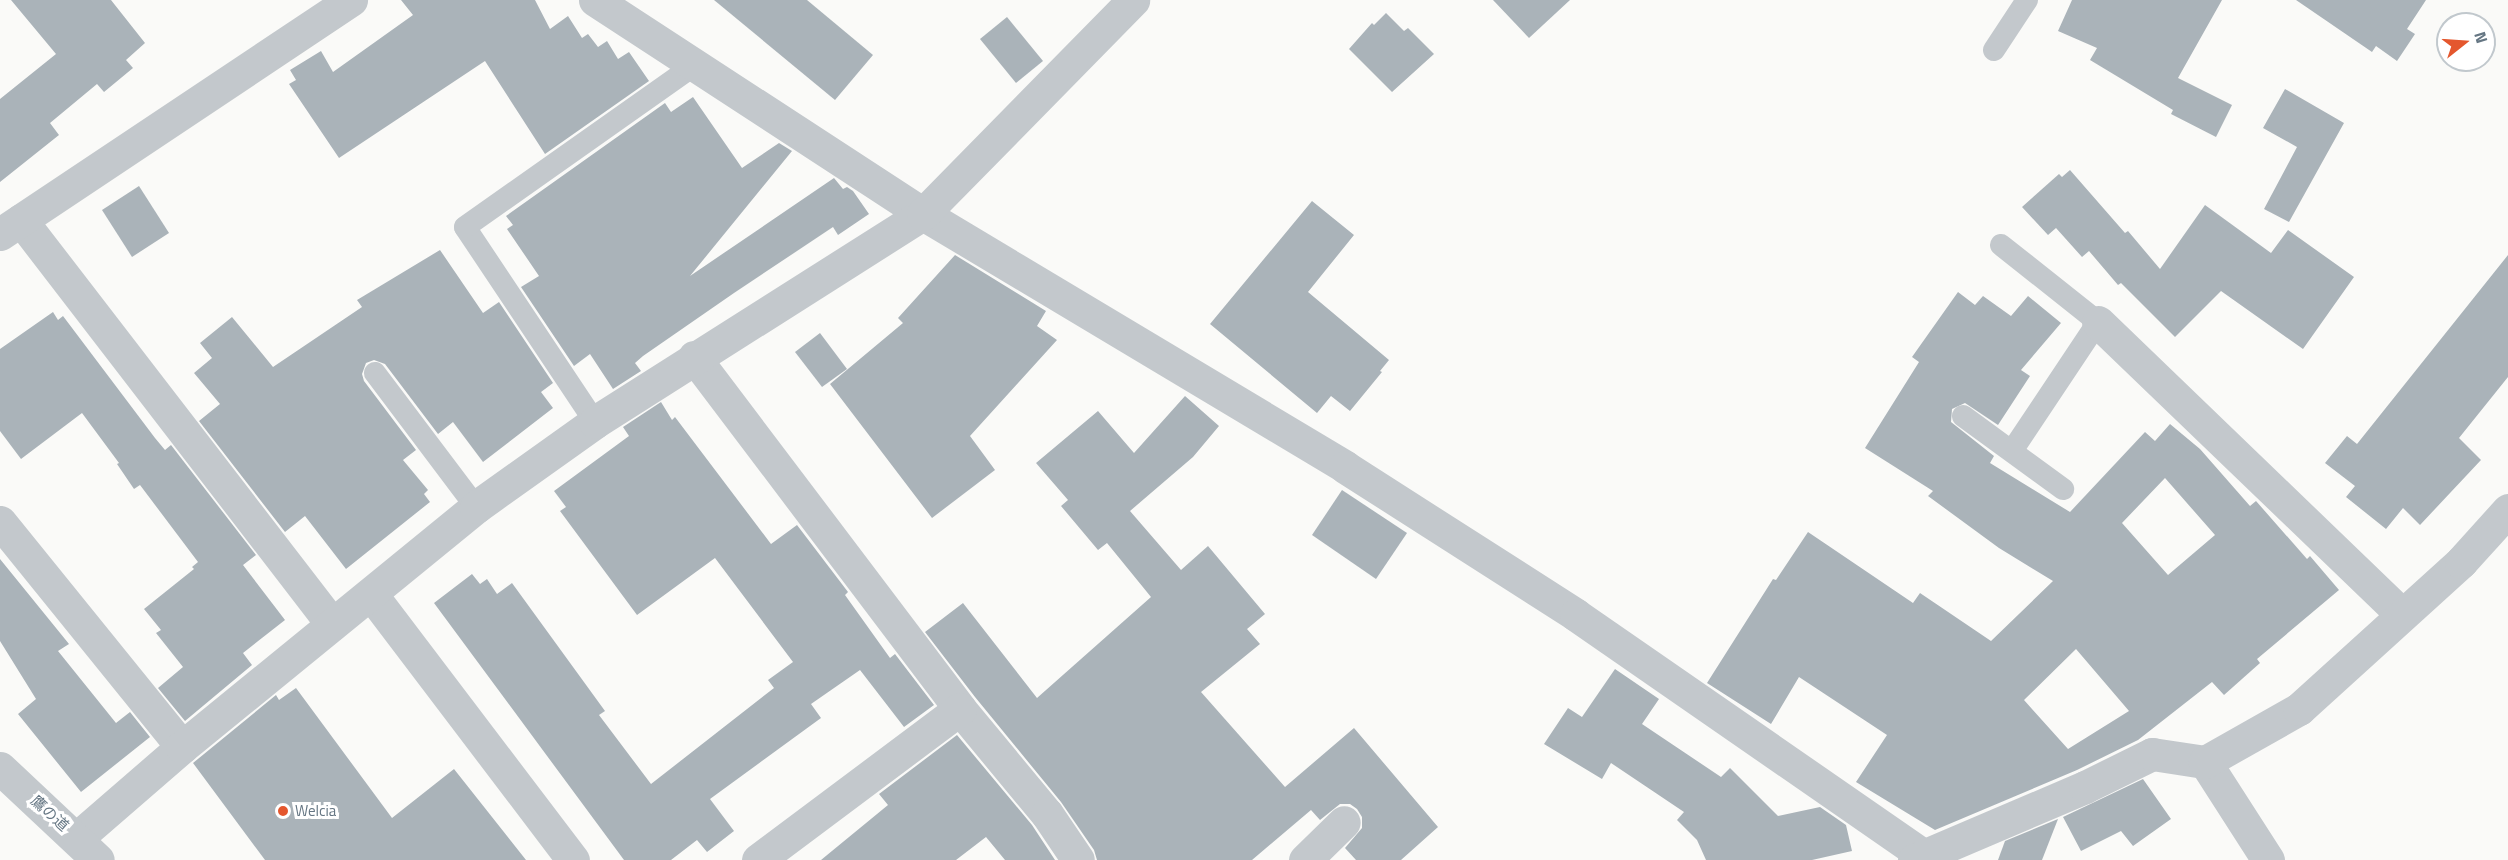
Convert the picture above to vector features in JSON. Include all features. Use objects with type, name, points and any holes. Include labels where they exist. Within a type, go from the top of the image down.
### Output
[{"type":"street","points":[[332,624],[10,227],[351,0]]},
{"type":"street","points":[[595,0],[922,214],[1385,492],[1576,615],[1923,859],[2085,787],[2152,754],[2205,762],[2299,710],[2461,562],[2508,510]]},
{"type":"street","points":[[87,849],[182,747],[476,507],[595,422],[922,214],[1133,0]]},
{"type":"street","points":[[2098,322],[2402,615]]},
{"type":"street","points":[[694,357],[960,709],[1047,814],[1078,860]]},
{"type":"street","points":[[0,522],[182,747]]},
{"type":"street","points":[[370,594],[573,860]]},
{"type":"street","points":[[758,860],[960,709]]},
{"type":"street","points":[[2205,762],[2268,860]]},
{"type":"street","name":"鷹の道","points":[[0,768],[87,849]]},
{"type":"street","points":[[1305,860],[1344,822]]},
{"type":"lane","points":[[1994,50],[2027,0]]},
{"type":"lane","points":[[595,422],[465,226],[695,65]]},
{"type":"lane","points":[[2001,245],[2098,322],[2012,452]]},
{"type":"lane","points":[[375,373],[476,507]]},
{"type":"lane","points":[[1963,416],[2063,489]]},
{"type":"building","points":[[11,0],[111,0],[145,43],[126,60],[133,68],[104,92],[97,84],[50,123],[59,135],[0,182],[0,99],[56,54]]},
{"type":"building","points":[[401,0],[535,0],[550,29],[568,16],[582,38],[588,34],[598,47],[607,41],[618,59],[629,52],[649,81],[545,154],[485,61],[339,158],[289,84],[296,80],[290,70],[321,51],[333,72],[413,15]]},
{"type":"building","points":[[714,0],[807,0],[873,55],[835,100]]},
{"type":"building","points":[[1493,0],[1570,0],[1529,38]]},
{"type":"building","points":[[2072,0],[2222,0],[2178,78],[2232,105],[2216,137],[2171,114],[2173,110],[2090,60],[2097,48],[2058,31]]},
{"type":"building","points":[[2296,0],[2426,0],[2407,29],[2415,34],[2397,61],[2376,46],[2372,52]]},
{"type":"building","points":[[1386,13],[1404,31],[1408,28],[1434,54],[1392,92],[1349,49],[1372,23],[1374,25]]},
{"type":"building","points":[[1007,17],[1043,61],[1016,83],[980,39]]},
{"type":"building","points":[[2285,89],[2344,123],[2289,222],[2264,209],[2297,147],[2263,128]]},
{"type":"building","points":[[693,97],[742,168],[779,143],[792,151],[690,276],[834,178],[843,189],[847,187],[853,191],[869,214],[838,235],[833,227],[734,293],[643,356],[635,363],[641,371],[613,389],[590,354],[574,366],[521,287],[539,276],[507,229],[513,225],[506,216],[665,103],[671,112]]},
{"type":"building","points":[[2070,170],[2125,233],[2128,231],[2160,269],[2205,205],[2271,253],[2288,230],[2354,277],[2303,349],[2221,291],[2175,337],[2121,283],[2118,285],[2089,251],[2082,257],[2056,228],[2048,235],[2022,207],[2059,174],[2062,177]]},
{"type":"building","points":[[139,186],[169,233],[132,257],[102,210]]},
{"type":"building","points":[[1312,201],[1354,235],[1308,292],[1389,360],[1350,411],[1331,396],[1317,413],[1210,324]]},
{"type":"building","points":[[440,250],[483,313],[499,302],[553,383],[541,392],[553,408],[483,462],[453,422],[438,434],[385,364],[374,360],[366,363],[362,374],[364,381],[416,450],[403,460],[428,490],[424,494],[430,502],[346,569],[305,516],[285,532],[199,421],[220,404],[194,373],[212,358],[200,343],[232,317],[273,367],[362,307],[357,300]]},
{"type":"building","points":[[955,255],[1046,311],[1037,326],[1057,340],[970,436],[995,470],[932,518],[830,384],[903,323],[898,318]]},
{"type":"building","points":[[2508,255],[2508,377],[2459,438],[2481,460],[2420,525],[2403,508],[2386,529],[2346,497],[2355,486],[2325,463],[2347,436],[2357,444]]},
{"type":"building","points":[[1958,292],[1975,305],[1983,296],[2011,316],[2028,296],[2061,323],[2021,370],[2030,376],[1998,425],[1965,403],[1952,409],[1951,422],[1994,456],[1990,463],[2070,512],[2145,432],[2155,441],[2170,424],[2200,449],[2250,506],[2256,501],[2307,559],[2310,556],[2339,590],[2257,659],[2260,663],[2224,695],[2212,682],[2138,740],[2077,770],[1935,830],[1856,782],[1887,735],[1799,677],[1771,724],[1707,683],[1773,579],[1776,580],[1808,532],[1913,603],[1920,593],[1991,641],[2053,581],[1999,548],[1928,496],[1933,491],[1865,448],[1919,362],[1912,357]],"holes":[[[2165,478],[2215,535],[2168,575],[2122,523]],[[2076,649],[2129,711],[2068,749],[2024,700]]]},
{"type":"building","points":[[53,312],[58,320],[63,316],[165,450],[171,445],[256,555],[243,565],[285,620],[243,653],[252,665],[185,721],[158,688],[183,667],[156,633],[161,630],[144,609],[194,569],[192,567],[198,562],[140,485],[134,489],[117,464],[119,463],[82,413],[21,459],[0,431],[0,349]]},
{"type":"building","points":[[820,333],[847,369],[822,387],[795,352]]},
{"type":"building","points":[[1185,396],[1219,426],[1193,457],[1130,511],[1181,570],[1208,546],[1265,614],[1247,629],[1260,644],[1201,692],[1285,787],[1354,728],[1438,827],[1401,860],[1356,860],[1345,848],[1362,828],[1362,817],[1350,804],[1340,804],[1320,820],[1311,810],[1252,860],[1097,860],[1094,850],[1061,802],[925,632],[963,603],[1037,698],[1151,597],[1107,543],[1098,550],[1061,506],[1068,500],[1036,463],[1098,411],[1134,453]]},
{"type":"building","points":[[661,402],[672,420],[675,417],[771,544],[797,525],[848,592],[845,595],[890,658],[895,654],[934,705],[904,727],[860,670],[811,704],[821,718],[710,799],[734,831],[707,852],[697,840],[671,860],[624,860],[434,603],[472,574],[480,584],[487,579],[497,594],[512,583],[605,711],[599,715],[651,784],[774,688],[768,680],[793,662],[715,558],[637,615],[560,511],[566,507],[554,491],[629,436],[623,427]]},
{"type":"building","points":[[1342,490],[1407,533],[1376,579],[1312,535]]},
{"type":"building","points":[[0,559],[69,644],[58,651],[116,723],[130,712],[150,737],[81,792],[18,714],[36,699],[0,641]]},
{"type":"building","points":[[1615,669],[1659,699],[1642,724],[1721,777],[1730,768],[1778,816],[1820,807],[1846,825],[1852,851],[1812,860],[1706,860],[1697,840],[1677,820],[1684,812],[1611,763],[1602,779],[1544,744],[1568,708],[1582,717]]},
{"type":"building","points":[[296,688],[392,818],[454,769],[526,860],[265,860],[193,763],[276,695],[279,700]]},
{"type":"building","points":[[957,735],[1032,825],[1055,860],[1005,860],[986,837],[956,860],[821,860],[888,805],[879,794]]},
{"type":"building","points":[[2143,779],[2171,819],[2133,846],[2121,831],[2081,851],[2063,817]]},
{"type":"building","points":[[2058,819],[2042,860],[1998,860],[2005,841]]},
{"type":"place","name":"Welcia","points":[[283,811]]}]
